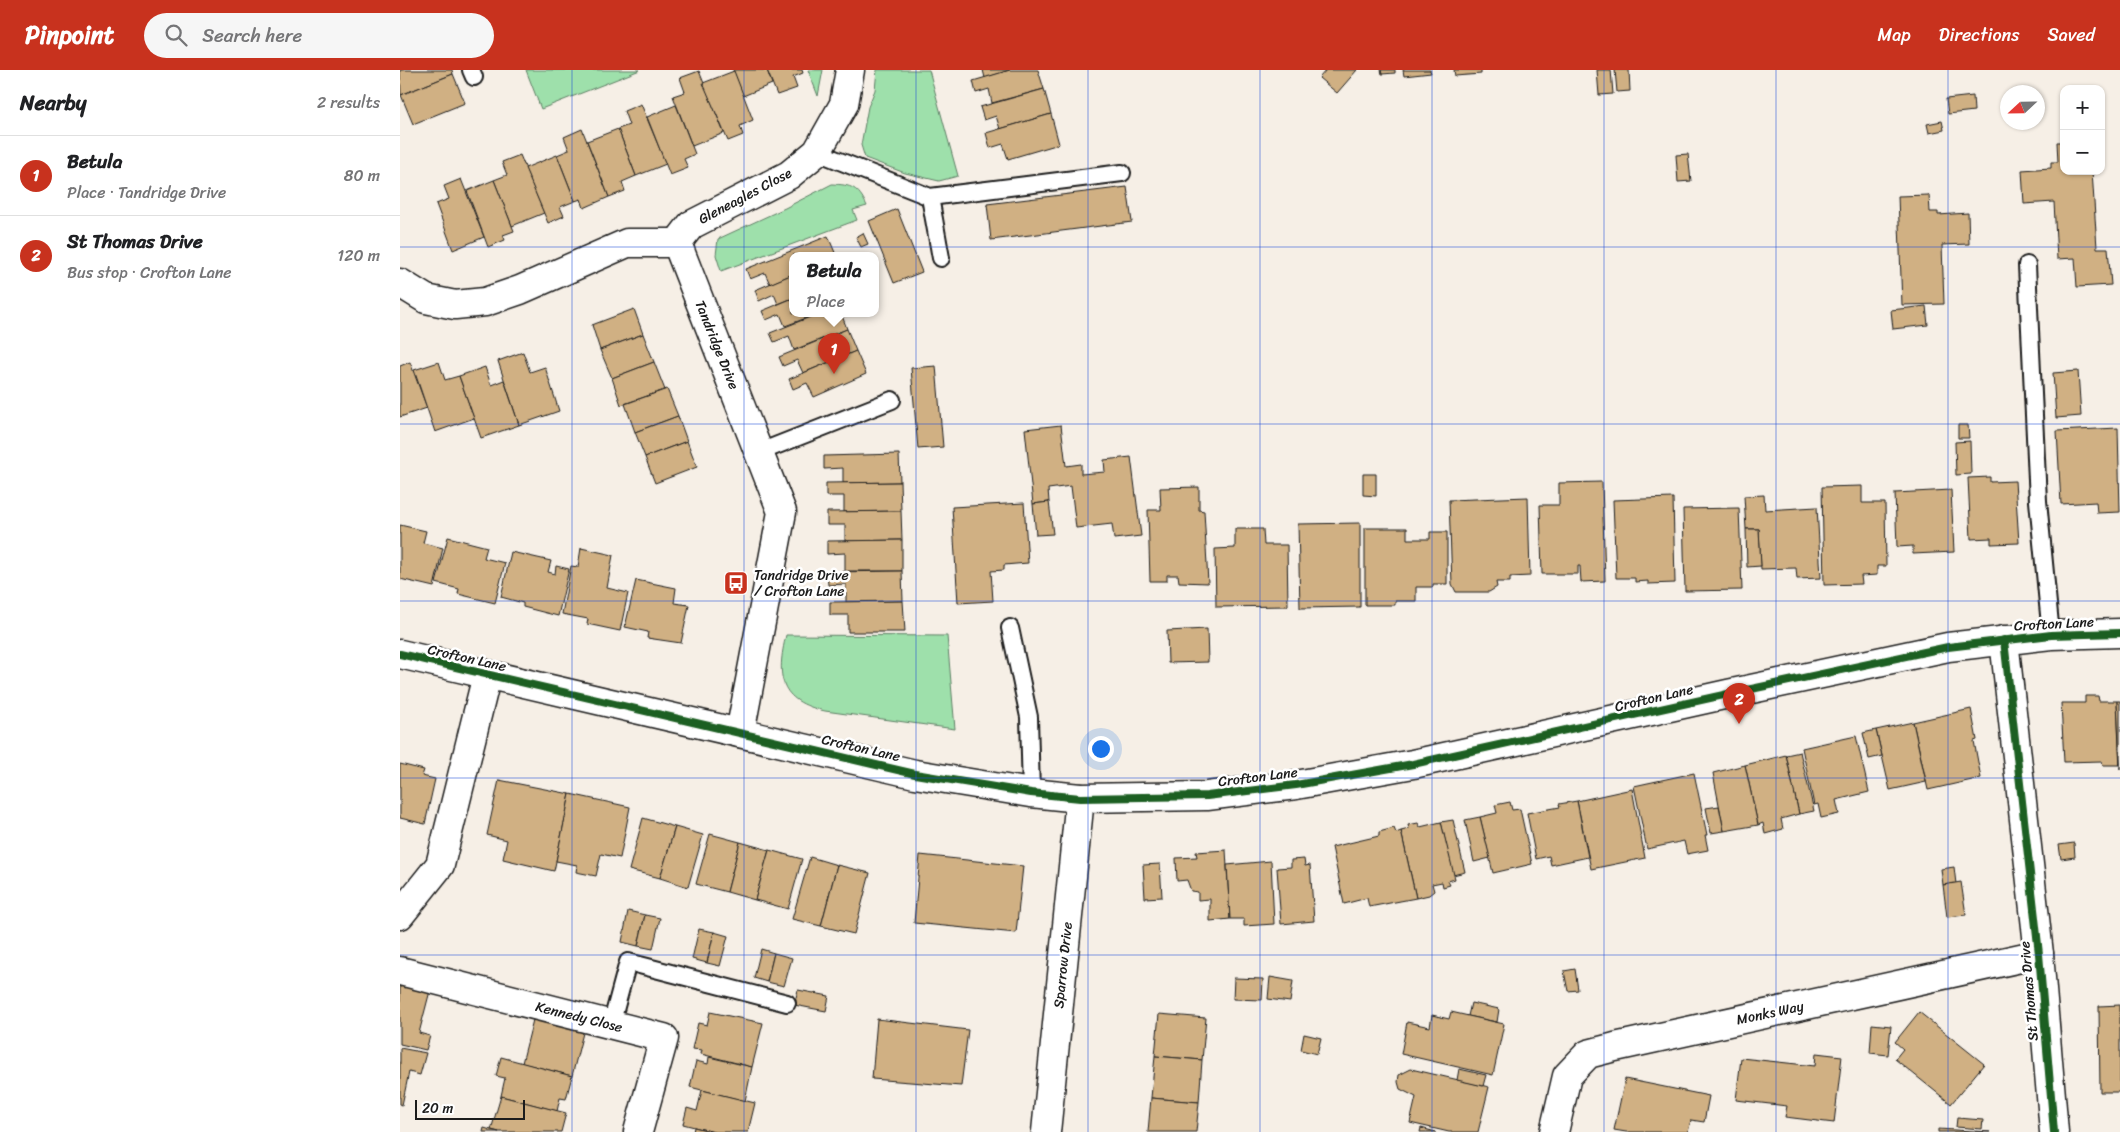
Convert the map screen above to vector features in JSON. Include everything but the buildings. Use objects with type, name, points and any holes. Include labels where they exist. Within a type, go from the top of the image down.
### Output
[{"type":"street","name":"Gleneagles Close","points":[[677,243],[691,225],[789,175],[817,152],[844,104],[850,70]]},
{"type":"street","points":[[400,283],[426,299],[455,305],[485,302],[520,290],[627,243],[677,243]]},
{"type":"street","name":"Tandridge Drive","points":[[677,243],[782,512],[740,733]]},
{"type":"street","name":"Crofton Lane","points":[[400,654],[915,774],[1030,793],[1080,798],[1207,796],[1296,785],[1413,764],[1948,647],[2051,635],[2120,633]]},
{"type":"street","name":"St Thomas Drive","points":[[2004,640],[2039,954],[2054,1132]]},
{"type":"street","points":[[400,915],[440,865],[487,675]]},
{"type":"street","name":"Sparrow Drive","points":[[1046,1132],[1080,798]]},
{"type":"street","name":"Monks Way","points":[[1554,1132],[1567,1076],[1588,1054],[1615,1046],[2039,954]]},
{"type":"street","name":"Kennedy Close","points":[[400,972],[664,1038],[638,1132]]},
{"type":"lane","points":[[817,152],[930,197],[1122,173]]},
{"type":"lane","points":[[930,197],[941,258]]},
{"type":"lane","points":[[2027,265],[2038,500],[2051,635]]},
{"type":"lane","points":[[760,452],[892,400]]},
{"type":"lane","points":[[1010,628],[1029,717],[1030,793]]},
{"type":"lane","points":[[611,1025],[628,962],[787,1003]]},
{"type":"green space","points":[[526,70],[640,70],[541,109]]},
{"type":"green space","points":[[808,70],[823,70],[818,96]]},
{"type":"green space","points":[[877,70],[929,70],[958,176],[939,181],[905,173],[865,158],[861,145],[868,107],[875,90]]},
{"type":"green space","points":[[832,184],[849,186],[861,195],[867,206],[853,210],[857,220],[721,271],[716,255],[718,239]]},
{"type":"green space","points":[[786,635],[947,636],[955,729],[825,711],[798,701],[784,685],[782,675],[781,663]]},
{"type":"cycle path","points":[[400,654],[915,774],[1031,793],[1080,798],[1207,796],[1296,785],[1413,764],[1948,647],[2051,635],[2120,633]]},
{"type":"cycle path","points":[[2004,640],[2039,954],[2054,1132]]},
{"type":"place","name":"Betula","points":[[834,374]]},
{"type":"place","name":"Tandridge Drive / Crofton Lane","points":[[736,583]]},
{"type":"place","name":"St Thomas Drive","points":[[1739,724]]}]
